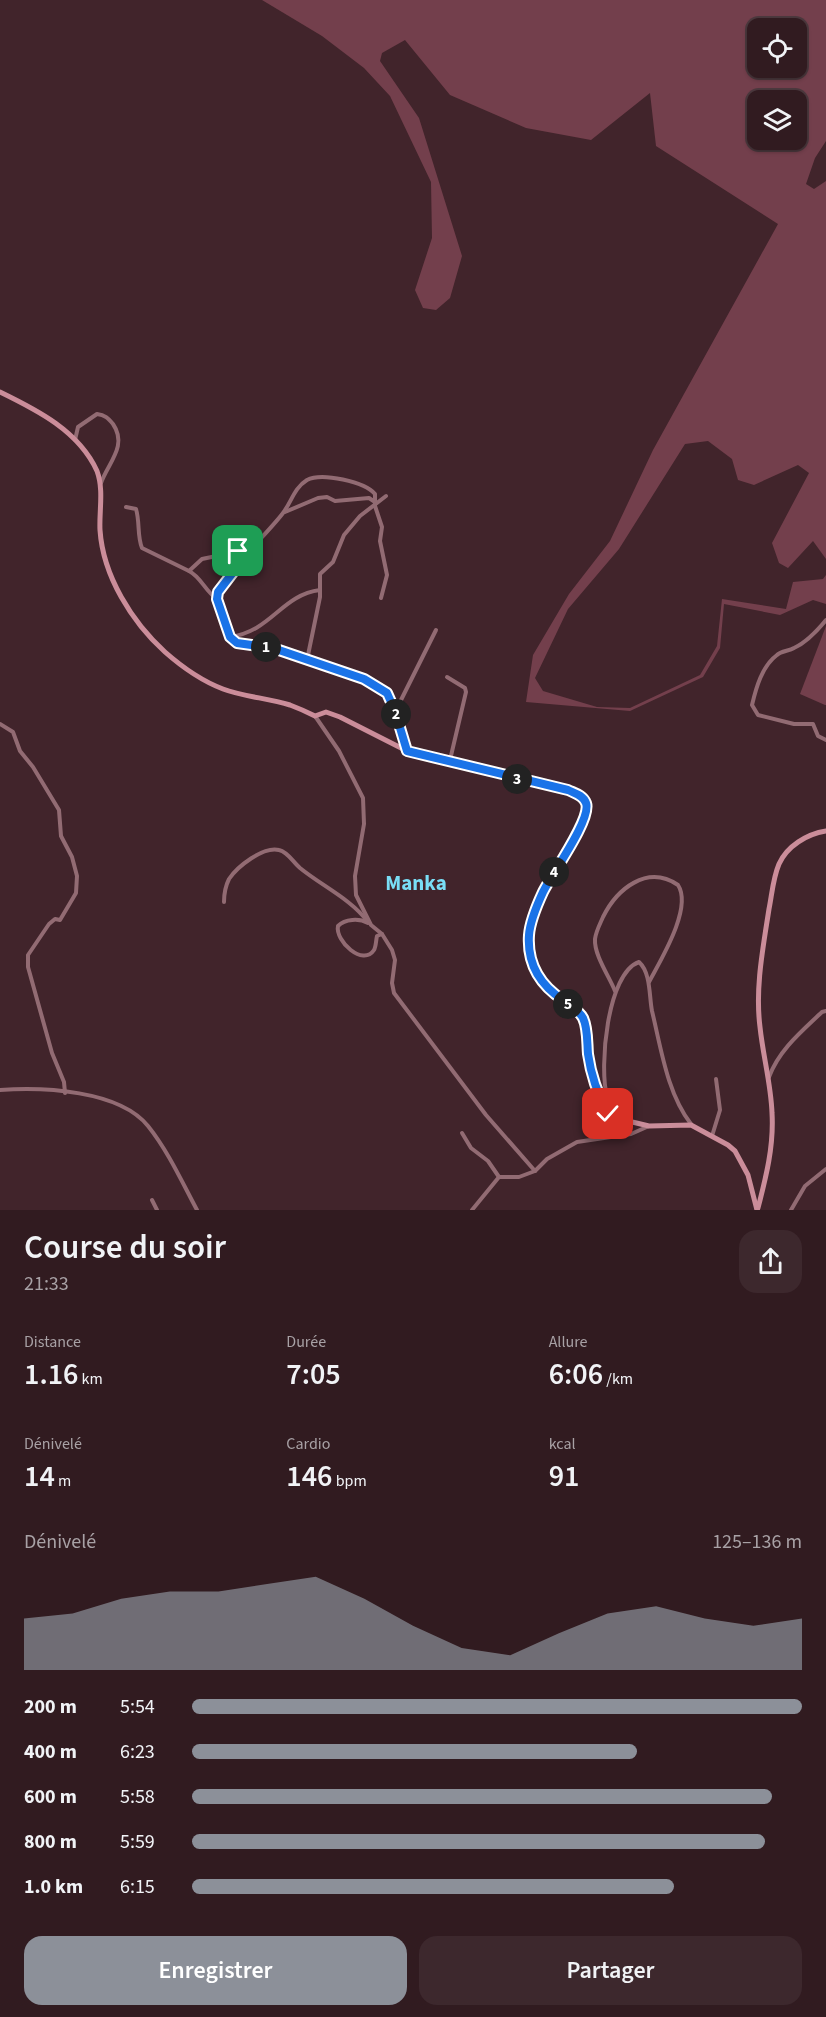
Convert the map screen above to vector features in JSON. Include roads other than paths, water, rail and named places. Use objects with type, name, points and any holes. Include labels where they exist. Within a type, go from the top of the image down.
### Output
[{"type":"street","points":[[0,392],[38,411],[75,440],[91,460],[100,483],[100,532],[107,565],[124,604],[157,644],[195,675],[212,684],[237,694],[289,705],[315,716],[339,751],[363,798],[364,824],[354,885],[356,895],[371,925]]},
{"type":"street","points":[[75,440],[78,427],[97,414],[104,415],[119,435],[118,446],[100,483]]},
{"type":"street","points":[[217,599],[220,589],[284,512],[300,485],[318,476],[355,483],[372,490],[375,494],[375,504],[382,527],[381,550],[387,575],[381,598]]},
{"type":"street","points":[[307,660],[320,597],[320,573],[333,561],[344,535],[360,516],[386,496]]},
{"type":"street","points":[[284,512],[318,498],[327,497],[335,501],[369,498],[375,504]]},
{"type":"street","points":[[126,507],[136,509],[142,548],[199,578],[206,590],[217,599],[230,637],[237,643],[273,648],[364,679],[387,693],[407,751]]},
{"type":"street","points":[[189,571],[201,559],[251,549]]},
{"type":"street","points":[[230,637],[243,635],[258,628],[272,619],[288,602],[320,590]]},
{"type":"street","points":[[826,620],[817,632],[800,645],[778,654],[772,660],[757,684],[752,705],[758,716],[794,724],[813,724],[818,736],[826,740]]},
{"type":"street","points":[[395,711],[436,630]]},
{"type":"street","points":[[447,677],[466,690],[463,713],[450,760]]},
{"type":"street","points":[[315,716],[326,712],[407,751],[568,790],[582,796],[587,808],[580,827],[547,885],[535,913],[529,935],[530,957],[539,980],[585,1021],[588,1057],[596,1092],[608,1114],[619,1122],[628,1121],[649,1126],[691,1125]]},
{"type":"street","points":[[0,724],[13,732],[20,751],[33,767],[59,810],[61,836],[74,861],[77,876],[74,898],[60,920],[55,919],[49,924],[28,955],[28,967],[37,1004],[43,1017],[52,1053],[64,1082],[65,1093]]},
{"type":"street","points":[[757,1210],[772,1138],[768,1078],[758,996],[774,879],[779,863],[797,843],[808,836],[826,831]]},
{"type":"street","points":[[224,902],[224,890],[234,873],[257,856],[276,849],[281,850],[302,869],[360,912],[382,934],[392,950],[395,960],[392,983],[398,1001],[486,1115],[535,1171]]},
{"type":"street","points":[[615,991],[596,948],[597,930],[609,906],[622,889],[637,880],[660,878],[678,885],[682,896],[675,930],[648,983]]},
{"type":"street","points":[[371,925],[363,921],[345,921],[337,928],[345,945],[363,956],[372,952],[377,936],[382,934]]},
{"type":"street","points":[[628,1121],[615,1110],[607,1098],[605,1086],[610,1012],[615,991],[628,970],[639,962],[644,968],[648,983],[651,1008],[672,1089],[683,1113],[691,1125],[728,1145],[740,1160],[748,1175],[757,1210]]},
{"type":"street","points":[[768,1078],[773,1066],[788,1045],[822,1012],[826,1011]]},
{"type":"street","points":[[712,1137],[720,1110],[716,1079]]},
{"type":"street","points":[[0,1090],[65,1093],[101,1098],[134,1113],[147,1125],[161,1145],[197,1210]]},
{"type":"street","points":[[499,1177],[519,1177],[535,1171],[548,1159],[577,1142],[631,1134],[649,1126]]},
{"type":"street","points":[[462,1133],[471,1148],[488,1161],[499,1177]]},
{"type":"street","points":[[791,1210],[805,1186],[826,1169]]},
{"type":"street","points":[[472,1210],[499,1177]]},
{"type":"street","points":[[152,1200],[157,1210]]},
{"type":"district","name":"Manka","points":[[416,883]]}]
